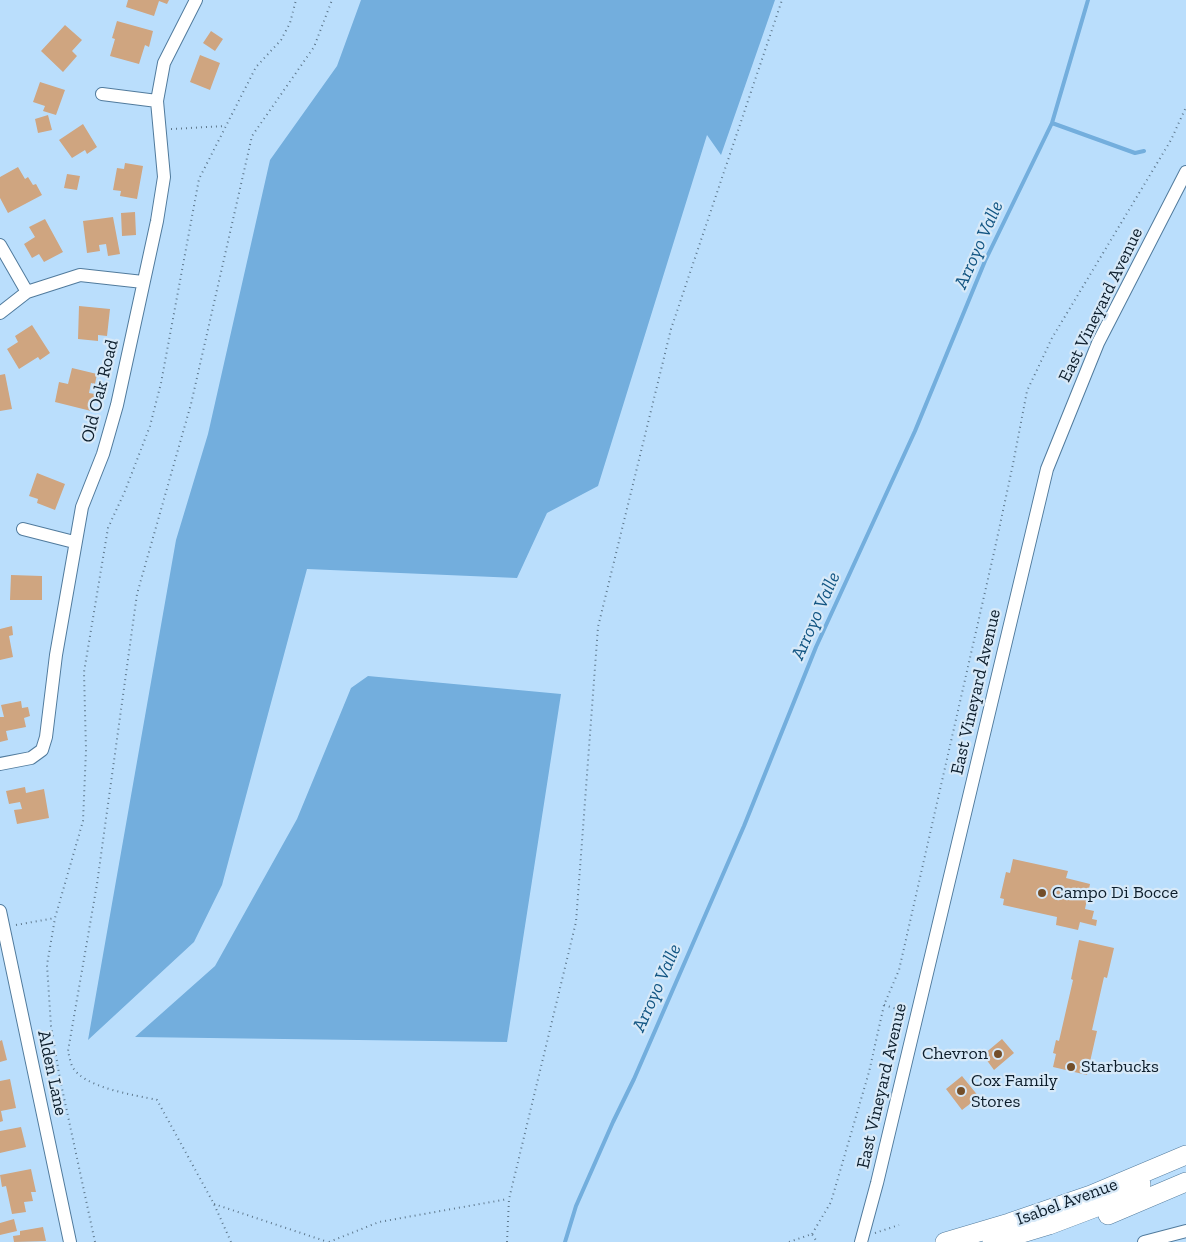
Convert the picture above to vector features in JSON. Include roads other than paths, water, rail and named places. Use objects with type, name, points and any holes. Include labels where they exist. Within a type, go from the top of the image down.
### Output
[{"type":"highway","name":"Isabel Avenue","points":[[945,1242],[1009,1223],[1091,1194],[1186,1155]]},
{"type":"highway","points":[[992,1242],[1049,1225],[1116,1200],[1144,1182],[1160,1166]]},
{"type":"highway","name":"Isabel Avenue","points":[[1031,1242],[1100,1218],[1186,1182]]},
{"type":"street","name":"Old Oak Road","points":[[0,764],[30,758],[42,750],[46,737],[56,654],[74,542],[82,507],[103,454],[117,405],[157,222],[164,177],[157,101],[164,63],[196,0]]},
{"type":"street","points":[[102,94],[157,101]]},
{"type":"street","name":"East Vineyard Avenue","points":[[861,1242],[877,1183],[1047,469],[1098,343],[1186,172]]},
{"type":"street","points":[[0,245],[27,292]]},
{"type":"street","points":[[0,313],[27,292],[80,275],[143,282]]},
{"type":"street","points":[[23,529],[74,542]]},
{"type":"street","name":"Alden Lane","points":[[0,911],[70,1242]]},
{"type":"street","points":[[1144,1242],[1186,1231]]},
{"type":"water","points":[[361,0],[775,0],[721,155],[707,135],[598,486],[547,513],[517,578],[307,569],[222,885],[194,942],[88,1040],[176,540],[208,434],[270,160],[337,66]]},
{"type":"water","points":[[368,676],[561,694],[507,1042],[135,1037],[215,966],[297,819],[351,688]]},
{"type":"waterway","name":"Arroyo Valle","points":[[565,1242],[576,1206],[634,1079],[744,826],[816,647],[915,431],[985,261],[1052,123],[1088,0]]},
{"type":"waterway","points":[[1052,123],[1135,153],[1144,151]]},
{"type":"place","name":"Campo Di Bocce","points":[[1042,893]]},
{"type":"place","name":"Chevron","points":[[998,1054]]},
{"type":"place","name":"Starbucks","points":[[1071,1067]]},
{"type":"place","name":"Cox Family Stores","points":[[961,1091]]}]
